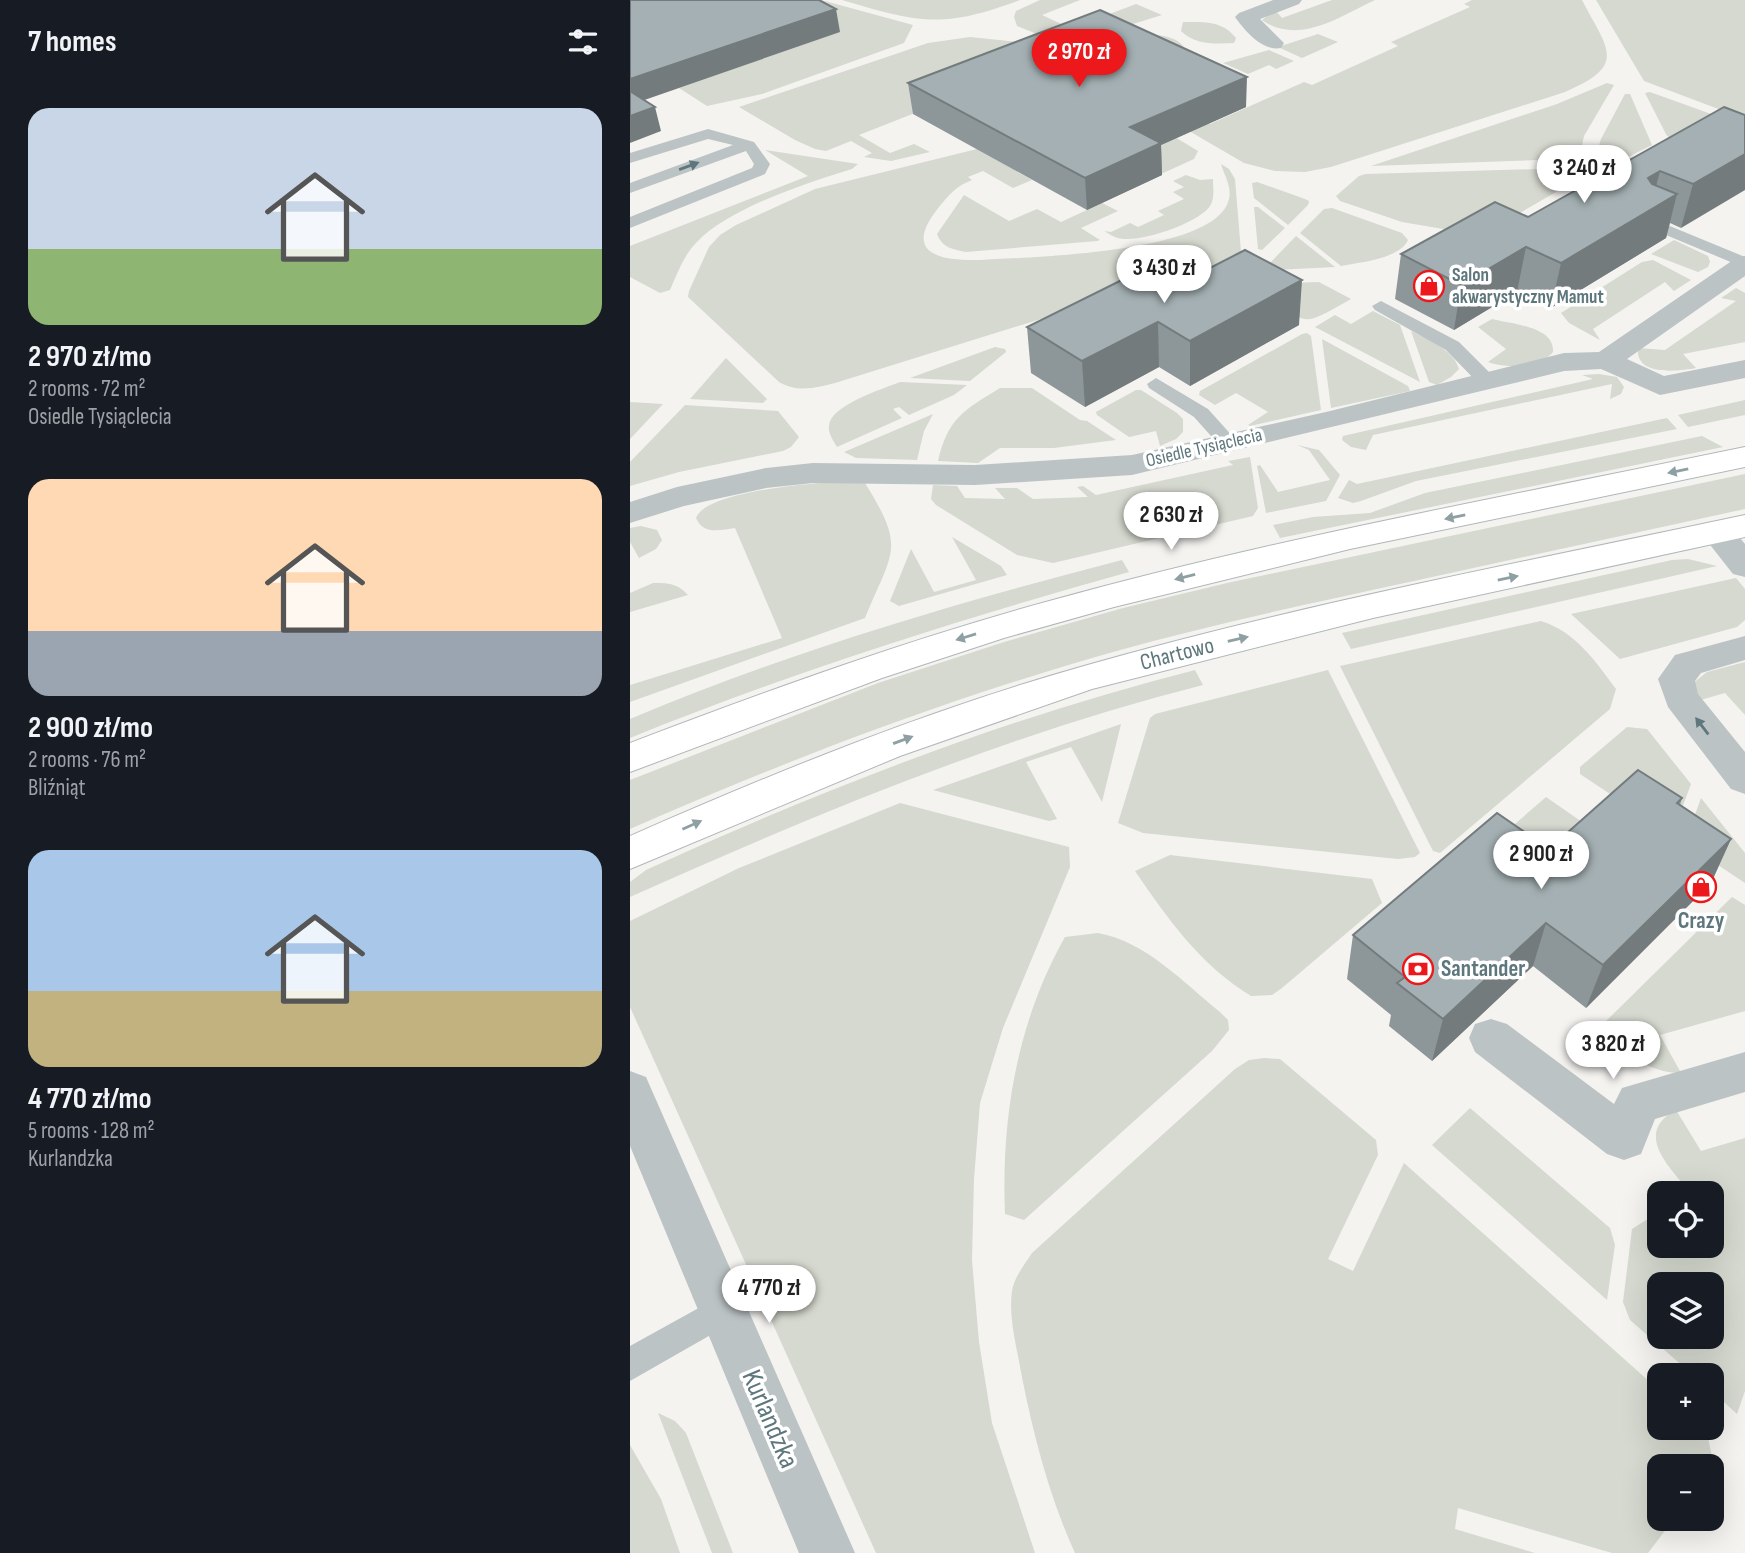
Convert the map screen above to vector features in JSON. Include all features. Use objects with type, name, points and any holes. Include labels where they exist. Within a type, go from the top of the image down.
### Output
[{"type":"street","points":[[1273,43],[1246,17],[1292,0]]},
{"type":"street","points":[[1745,264],[1606,359],[1660,386],[1745,369]]},
{"type":"street","name":"Osiedle Tysiąclecia","points":[[630,513],[677,497],[778,477],[861,472],[975,475],[1114,467],[1228,443],[1564,362],[1606,359]]},
{"type":"street","points":[[630,758],[860,671],[968,636],[1112,595],[1306,549],[1745,457]]},
{"type":"street","points":[[1730,529],[1745,566]]},
{"type":"street","name":"Chartowo","points":[[630,853],[733,806],[833,766],[1075,682],[1150,660],[1342,614],[1730,529]]},
{"type":"street","points":[[1745,648],[1688,664],[1676,679],[1681,698],[1745,779]]},
{"type":"street","points":[[1491,1038],[1624,1139],[1638,1103],[1745,1072]]},
{"type":"street","name":"Kurlandzka","points":[[635,1109],[827,1553]]},
{"type":"lane","points":[[630,158],[708,134],[749,145],[762,164],[759,171],[630,223]]},
{"type":"lane","points":[[630,188],[749,145]]},
{"type":"lane","points":[[1648,222],[1745,264]]},
{"type":"lane","points":[[1381,306],[1461,351],[1470,358],[1488,382]]},
{"type":"lane","points":[[1156,384],[1201,412],[1228,443]]},
{"type":"lane","points":[[630,1364],[723,1310]]},
{"type":"shaded area","points":[[821,0],[913,25],[904,43],[762,94],[707,106],[679,88],[839,32],[794,8]]},
{"type":"shaded area","points":[[842,0],[1020,0],[971,15],[931,20],[891,14]]},
{"type":"shaded area","points":[[1040,0],[1080,0],[1042,15],[1072,29],[1037,34],[1017,26],[1014,17],[1016,11]]},
{"type":"shaded area","points":[[1332,0],[1375,0],[1334,20],[1305,29],[1290,30],[1262,20],[1275,10],[1282,18]]},
{"type":"shaded area","points":[[1472,0],[1582,0],[1605,44],[1605,64],[1598,73],[1565,92],[1331,167],[1305,172],[1275,171],[1244,163],[1165,117],[1210,124],[1304,82],[1312,85],[1398,46],[1391,42],[1470,7],[1464,4]]},
{"type":"shaded area","points":[[1596,0],[1745,0],[1745,116],[1729,113],[1644,81]]},
{"type":"shaded area","points":[[1136,4],[1162,15],[1120,28],[1099,18]]},
{"type":"shaded area","points":[[1183,22],[1218,25],[1236,38],[1234,43],[1199,41],[1181,31]]},
{"type":"shaded area","points":[[1136,34],[1173,39],[1184,47],[1187,54],[1101,40],[859,135],[890,153],[914,144],[930,152],[891,161],[864,157],[872,153],[851,141],[826,151],[815,149],[739,107],[928,43],[970,37],[1019,42]]},
{"type":"shaded area","points":[[1318,34],[1338,42],[1302,58],[1278,47]]},
{"type":"shaded area","points":[[1269,50],[1294,61],[1276,69],[1269,65],[1248,74],[1223,63]]},
{"type":"shaded area","points":[[1607,83],[1614,85],[1584,136],[1580,155],[1568,159],[1371,166],[1557,104]]},
{"type":"shaded area","points":[[1650,92],[1725,119],[1671,138],[1667,136],[1645,93]]},
{"type":"shaded area","points":[[1625,94],[1630,94],[1652,145],[1630,156],[1596,156],[1601,139]]},
{"type":"shaded area","points":[[1155,125],[1198,151],[1194,159],[1161,174]]},
{"type":"shaded area","points":[[977,149],[1032,180],[1013,188],[983,171],[968,177],[972,180],[950,195],[928,223],[924,235],[925,244],[939,256],[980,260],[1077,254],[1158,242],[1192,231],[1217,217],[1229,199],[1229,185],[1221,164],[1229,169],[1235,179],[1241,252],[1236,274],[1057,314],[835,383],[807,388],[793,388],[779,382],[688,297],[709,247],[720,235],[736,225],[815,189]]},
{"type":"shaded area","points":[[765,150],[858,164],[852,169],[769,198],[710,230],[688,253],[670,290],[660,293],[630,277],[630,246],[808,176]]},
{"type":"shaded area","points":[[1577,170],[1563,188],[1513,217],[1449,230],[1402,222],[1340,201],[1336,196],[1359,176],[1366,174]]},
{"type":"shaded area","points":[[1186,175],[1200,180],[1213,179],[1213,200],[1204,213],[1167,231],[1139,238],[1118,238],[1104,231],[1111,232],[1130,223],[1138,227],[1164,215],[1158,211],[1184,199],[1173,192],[1184,187],[1173,181]]},
{"type":"shaded area","points":[[1257,182],[1305,199],[1309,201],[1308,205],[1288,225],[1254,198],[1252,183]]},
{"type":"shaded area","points":[[964,195],[1009,221],[1037,209],[1061,222],[1102,203],[1118,211],[1081,228],[1100,240],[1097,241],[966,252],[945,245],[937,234]]},
{"type":"shaded area","points":[[1254,207],[1258,207],[1285,228],[1262,250],[1258,249]]},
{"type":"shaded area","points":[[1332,208],[1402,233],[1408,240],[1397,252],[1388,256],[1341,266],[1300,233],[1324,209]]},
{"type":"shaded area","points":[[1296,236],[1335,267],[1275,270],[1268,265]]},
{"type":"shaded area","points":[[1674,240],[1708,256],[1708,267],[1698,272],[1651,254]]},
{"type":"shaded area","points":[[1653,260],[1691,280],[1674,291],[1665,282],[1593,329],[1600,340],[1569,323],[1561,313],[1642,262]]},
{"type":"shaded area","points":[[1319,282],[1351,299],[1311,319],[1296,316],[1265,284]]},
{"type":"shaded area","points":[[1736,288],[1745,293],[1745,342],[1683,354],[1696,368],[1669,371],[1643,364],[1638,348],[1665,350],[1736,301],[1721,298]]},
{"type":"shaded area","points":[[1373,311],[1400,325],[1420,382],[1315,327],[1335,315],[1351,324]]},
{"type":"shaded area","points":[[1492,319],[1539,331],[1552,343],[1553,352],[1540,361],[1522,366],[1504,366],[1488,362],[1506,349],[1478,327]]},
{"type":"shaded area","points":[[1411,331],[1446,351],[1459,369],[1437,385],[1429,382]]},
{"type":"shaded area","points":[[1307,333],[1311,336],[1321,410],[1250,426],[1248,425],[1268,412],[1236,393],[1215,405],[1199,395],[1200,391]]},
{"type":"shaded area","points":[[1322,339],[1408,386],[1410,391],[1331,408]]},
{"type":"shaded area","points":[[995,347],[1005,349],[1006,352],[970,381],[910,378]]},
{"type":"shaded area","points":[[726,358],[767,399],[763,403],[690,399]]},
{"type":"shaded area","points":[[1582,375],[1617,377],[1624,387],[1621,394],[1610,399],[1612,384],[1373,435],[1366,450],[1351,447],[1342,440],[1343,436],[1593,379]]},
{"type":"shaded area","points":[[900,382],[967,385],[954,395],[909,415],[899,407],[893,409],[902,418],[837,447],[829,426],[838,411]]},
{"type":"shaded area","points":[[1000,388],[1032,388],[1116,440],[1054,448],[1000,448],[978,463],[938,461],[947,435],[959,417]]},
{"type":"shaded area","points":[[1136,390],[1141,390],[1183,419],[1183,432],[1176,439],[1160,446],[1156,431],[1129,437],[1097,415],[1096,412]]},
{"type":"shaded area","points":[[1745,400],[1745,415],[1688,427],[1678,415]]},
{"type":"shaded area","points":[[630,402],[663,404],[630,439]]},
{"type":"shaded area","points":[[685,405],[778,411],[799,437],[791,447],[783,451],[679,472],[630,486],[630,462]]},
{"type":"shaded area","points":[[933,414],[924,431],[917,460],[856,458],[844,452]]},
{"type":"shaded area","points":[[1667,418],[1677,429],[1416,481],[1353,503],[1338,498],[1349,480],[1357,484]]},
{"type":"shaded area","points":[[1702,436],[1723,447],[1280,538],[1273,525],[1313,517],[1370,513],[1425,493]]},
{"type":"shaded area","points":[[1297,445],[1319,450],[1340,475],[1326,501],[1266,513],[1257,466],[1260,465],[1278,492],[1330,480],[1309,450]]},
{"type":"shaded area","points":[[1250,457],[1258,508],[1253,516],[1053,563],[1017,555],[936,505],[931,499],[933,485],[957,486],[965,498],[1005,499],[995,488],[1017,488],[1033,499],[1088,497],[1077,487],[1083,486],[1096,495],[1233,465],[1228,461]]},
{"type":"shaded area","points":[[1745,474],[1745,509],[1263,614],[1113,652],[1051,670],[868,732],[630,829],[630,780],[878,683],[1004,642],[1123,608],[1227,583]]},
{"type":"shaded area","points":[[832,482],[865,483],[886,522],[890,537],[888,563],[865,618],[630,702],[630,685],[782,638],[735,528],[712,530],[703,527],[696,518],[703,509],[717,502],[758,491]]},
{"type":"shaded area","points":[[641,526],[657,530],[662,540],[656,549],[639,558],[630,542],[630,528]]},
{"type":"shaded area","points":[[952,537],[1001,566],[1007,575],[899,606],[890,601],[911,549],[934,592],[976,580]]},
{"type":"shaded area","points":[[1688,559],[1717,566],[1351,649],[1342,633],[1672,560]]},
{"type":"shaded area","points":[[1122,560],[1129,572],[877,648],[630,738],[630,719],[750,672],[935,612]]},
{"type":"shaded area","points":[[1736,578],[1745,589],[1745,620],[1737,627],[1620,659],[1571,614]]},
{"type":"shaded area","points":[[653,583],[672,584],[688,595],[630,612],[630,593]]},
{"type":"shaded area","points":[[1541,621],[1565,632],[1600,668],[1616,689],[1610,709],[1440,853],[1433,851],[1340,666]]},
{"type":"shaded area","points":[[1745,662],[1745,715],[1725,693],[1697,701],[1692,684],[1707,672]]},
{"type":"shaded area","points":[[1195,670],[1203,685],[1129,705],[984,752],[770,836],[630,897],[630,882],[646,870],[780,811],[985,733],[1124,689]]},
{"type":"shaded area","points":[[1328,670],[1420,853],[1415,857],[1398,859],[1143,833],[1118,823],[1150,718],[1155,714]]},
{"type":"shaded area","points":[[1121,724],[1102,802],[1071,747],[1026,762],[1057,819],[1049,821],[933,790]]},
{"type":"shaded area","points":[[1627,727],[1647,729],[1691,784],[1672,835],[1580,774],[1580,767]]},
{"type":"shaded area","points":[[1546,797],[1585,824],[1534,884],[1485,850]]},
{"type":"shaded area","points":[[1701,798],[1745,853],[1745,883],[1685,843]]},
{"type":"shaded area","points":[[900,803],[1069,847],[1070,867],[1003,1028],[980,1103],[974,1179],[972,1260],[979,1342],[992,1423],[1035,1553],[876,1553],[630,1007],[630,921],[739,868]]},
{"type":"shaded area","points":[[1170,855],[1372,879],[1382,903],[1282,988],[1272,995],[1251,996],[1216,970],[1186,940],[1135,871]]},
{"type":"shaded area","points":[[1732,897],[1745,905],[1745,1011],[1660,1035],[1681,1073],[1646,1065],[1597,1030]]},
{"type":"shaded area","points":[[1098,933],[1132,945],[1163,965],[1220,1012],[1228,1020],[1229,1030],[1212,1051],[1024,1220],[1005,1214],[1004,1178],[1010,1107],[1024,1037],[1048,969],[1065,937]]},
{"type":"shaded area","points":[[1280,1059],[1376,1140],[1378,1155],[1328,1259],[1353,1271],[1404,1163],[1647,1379],[1647,1440],[1708,1440],[1711,1454],[1647,1454],[1647,1531],[1665,1531],[1648,1553],[1612,1553],[1458,1508],[1455,1529],[1535,1553],[1075,1553],[1040,1456],[1028,1406],[1012,1324],[1011,1299],[1015,1281],[1032,1253],[1235,1069],[1249,1060]]},
{"type":"shaded area","points":[[1470,1108],[1610,1228],[1615,1245],[1607,1300],[1432,1145]]},
{"type":"shaded area","points":[[1676,1110],[1701,1151],[1745,1138],[1745,1391],[1737,1414],[1724,1402],[1724,1363],[1679,1363],[1663,1349],[1724,1349],[1724,1272],[1647,1272],[1647,1335],[1630,1320],[1623,1302],[1632,1229],[1647,1220],[1647,1258],[1724,1258],[1724,1181],[1681,1181],[1659,1150],[1657,1129],[1663,1119]]},
{"type":"shaded area","points":[[658,1413],[675,1421],[686,1433],[733,1553],[712,1553]]},
{"type":"shaded area","points":[[630,1445],[661,1499],[680,1553],[630,1553]]},
{"type":"building","points":[[630,0],[819,0],[836,9],[630,79]]},
{"type":"building","points":[[1100,10],[1247,77],[1130,127],[1161,143],[1085,178],[908,83]]},
{"type":"building","points":[[630,91],[655,107],[630,116]]},
{"type":"building","points":[[1724,107],[1745,115],[1745,154],[1693,184],[1660,171],[1648,178],[1652,184],[1677,194],[1561,263],[1526,247],[1461,285],[1401,254],[1495,202],[1528,217]]},
{"type":"building","points":[[1245,250],[1302,280],[1190,341],[1158,322],[1082,361],[1027,327],[1140,271],[1171,288]]},
{"type":"building","points":[[1638,770],[1682,798],[1677,803],[1731,839],[1603,965],[1546,923],[1443,1019],[1397,983],[1405,977],[1353,935],[1497,813],[1549,849]]},
{"type":"place","name":"Salon akwarystyczny Mamut","points":[[1429,286]]},
{"type":"place","name":"Crazy","points":[[1701,887]]},
{"type":"place","name":"Santander","points":[[1418,969]]}]
